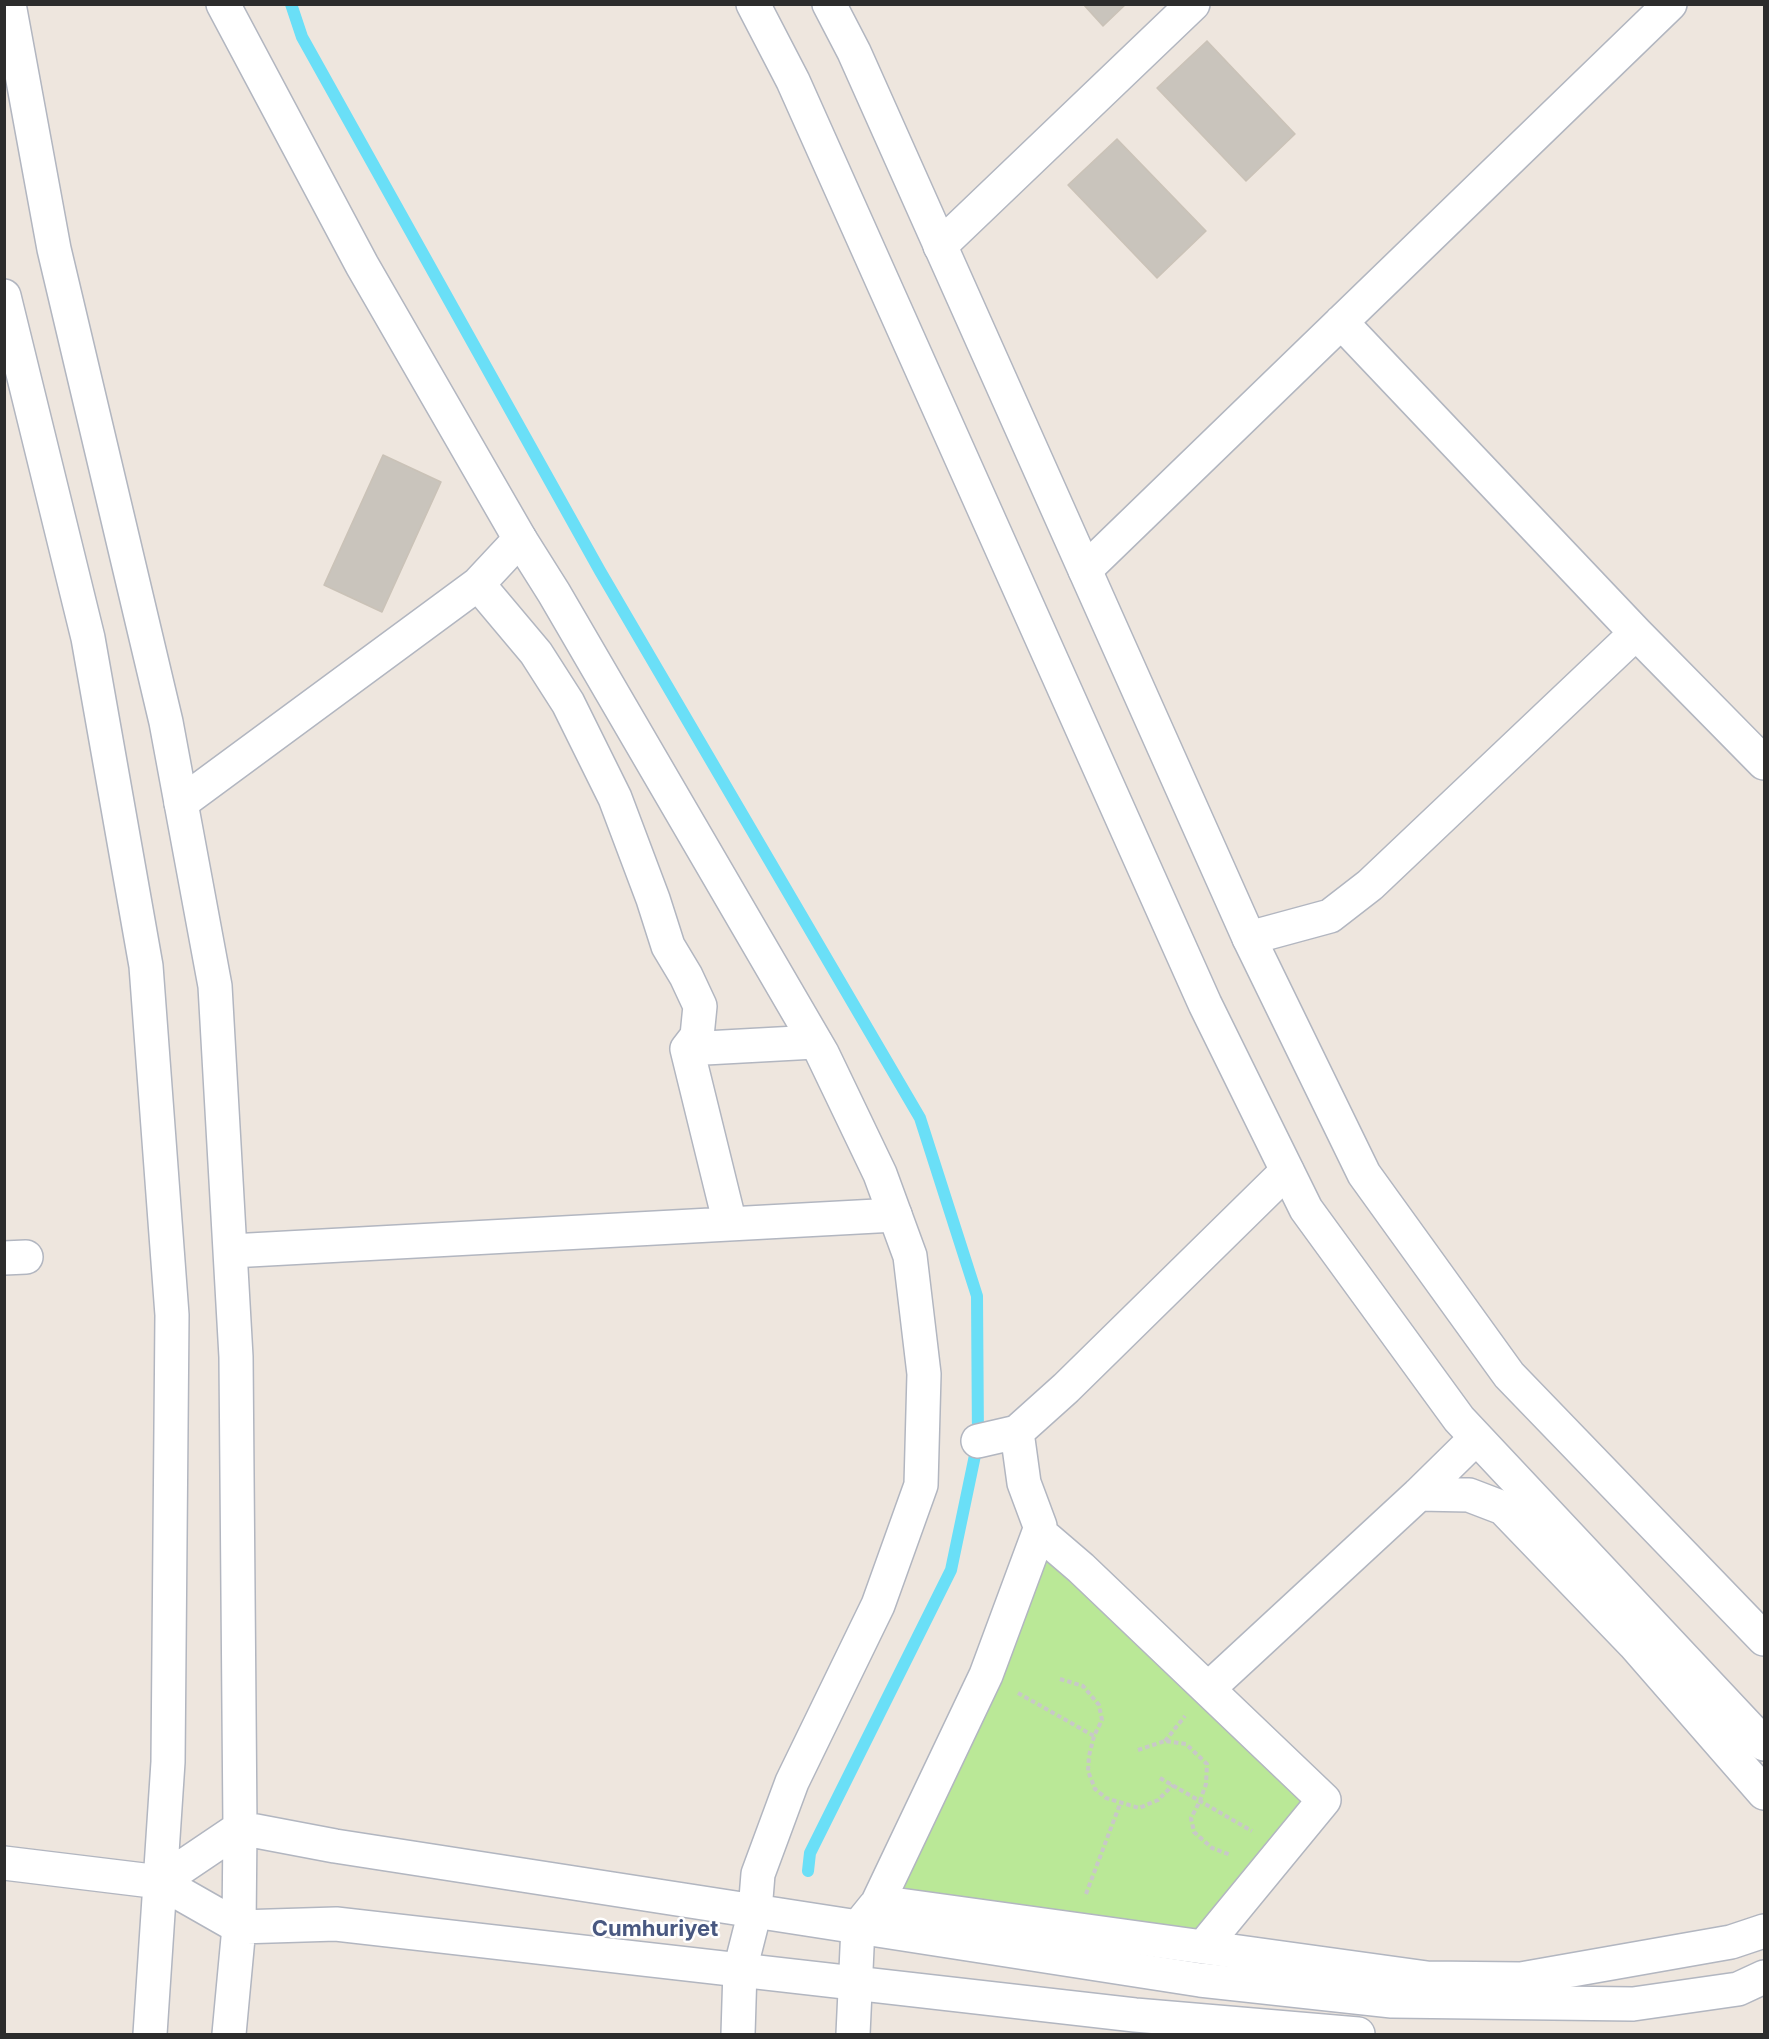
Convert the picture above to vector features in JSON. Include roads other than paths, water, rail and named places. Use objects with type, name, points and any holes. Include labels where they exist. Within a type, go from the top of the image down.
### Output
[{"type":"main road","points":[[9,4],[54,249],[166,722],[215,986],[236,1358],[240,1828],[239,1927],[230,2034]]},
{"type":"main road","points":[[222,4],[362,265],[815,1042],[880,1174],[910,1256],[924,1374],[921,1485],[879,1605],[792,1782],[758,1874],[755,1911],[740,1970],[738,2034]]},
{"type":"main road","points":[[753,4],[793,81],[1205,1004],[1306,1209],[1459,1419],[1764,1744]]},
{"type":"main road","points":[[829,4],[854,52],[1249,938],[1364,1174],[1509,1375],[1764,1639]]},
{"type":"main road","points":[[939,246],[1193,4]]},
{"type":"main road","points":[[1085,570],[1670,4]]},
{"type":"main road","points":[[4,296],[88,638],[146,966],[172,1316],[168,1762],[150,2034]]},
{"type":"main road","points":[[1341,322],[1636,633],[1764,763]]},
{"type":"main road","points":[[182,802],[478,584],[520,539]]},
{"type":"main road","points":[[478,584],[536,653],[568,704],[615,798],[668,946],[700,1006],[697,1036],[687,1049]]},
{"type":"main road","points":[[1249,938],[1330,916],[1370,885],[1636,633]]},
{"type":"main road","points":[[687,1049],[815,1042]]},
{"type":"main road","points":[[687,1049],[730,1224]]},
{"type":"main road","points":[[978,1441],[1017,1432],[1066,1388],[1287,1171]]},
{"type":"main road","points":[[231,1251],[895,1215]]},
{"type":"main road","points":[[853,2034],[858,1927],[878,1902],[986,1675],[1039,1532],[1040,1526],[1024,1483],[1017,1432]]},
{"type":"main road","points":[[1208,1689],[1419,1494],[1476,1438]]},
{"type":"main road","points":[[1419,1494],[1469,1495],[1503,1509],[1634,1644],[1764,1793]]},
{"type":"main road","points":[[1039,1532],[1081,1568],[1324,1800],[1204,1946]]},
{"type":"main road","points":[[160,1882],[240,1828],[335,1846],[1200,1980],[1392,2001],[1633,2004],[1756,1986]]},
{"type":"main road","points":[[4,1863],[160,1882],[239,1927],[336,1924],[855,1983],[1189,2027],[1358,2034]]},
{"type":"main road","points":[[878,1902],[1427,1978],[1521,1979],[1731,1942],[1764,1931]]},
{"type":"waterway","points":[[291,4],[302,37],[600,571],[920,1118],[977,1296],[978,1441],[951,1570],[810,1853],[808,1871]]},
{"type":"district","name":"Cumhuriyet","points":[[655,1929]]}]
